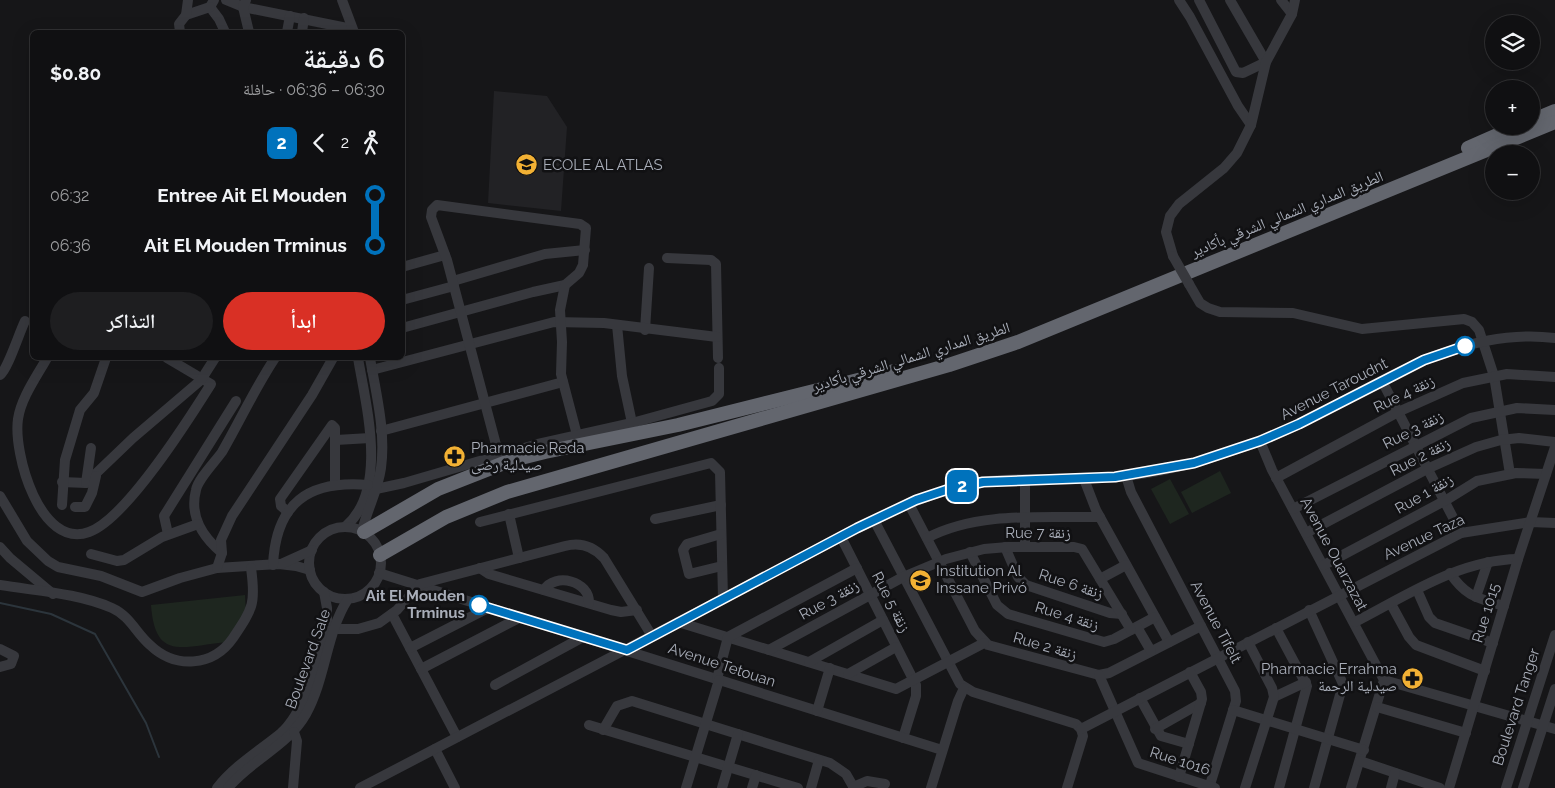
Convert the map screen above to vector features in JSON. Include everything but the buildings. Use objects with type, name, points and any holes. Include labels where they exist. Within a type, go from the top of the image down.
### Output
[{"type":"highway","points":[[1540,117],[1555,111]]},
{"type":"highway","name":"الطريق المداري الشمالي الشرقي بأكادير","points":[[380,555],[446,517],[507,492],[623,457],[949,365],[1018,342],[1555,122]]},
{"type":"highway","name":"الطريق المداري الشمالي الشرقي بأكادير","points":[[363,532],[394,512],[438,489],[509,462],[744,409],[979,348],[1077,310],[1496,135]]},
{"type":"street","points":[[180,30],[179,24],[186,14],[188,0]]},
{"type":"street","points":[[226,0],[245,3],[262,10],[304,18],[324,28],[343,30]]},
{"type":"street","points":[[262,10],[266,0]]},
{"type":"street","points":[[342,0],[353,30]]},
{"type":"street","points":[[1179,0],[1238,106],[1252,125]]},
{"type":"street","points":[[1199,0],[1236,72],[1242,73],[1266,62]]},
{"type":"street","points":[[1230,0],[1266,62]]},
{"type":"street","points":[[1281,0],[1292,14]]},
{"type":"street","points":[[1295,0],[1292,14],[1266,62],[1252,125],[1229,163],[1173,211],[1166,232],[1173,256],[1200,303],[1216,311],[1292,312],[1362,329],[1464,319],[1475,324],[1494,376],[1510,474]]},
{"type":"street","points":[[245,3],[249,30]]},
{"type":"street","points":[[186,14],[212,4],[224,30]]},
{"type":"street","points":[[287,30],[290,16]]},
{"type":"street","points":[[302,30],[304,18]]},
{"type":"street","points":[[405,327],[460,312],[565,285],[580,272],[587,232],[583,225],[438,205],[432,210],[431,215],[453,283],[460,312],[468,344],[499,456]]},
{"type":"street","points":[[405,299],[545,254],[585,250]]},
{"type":"street","points":[[405,266],[445,255]]},
{"type":"street","points":[[276,565],[276,538],[288,512],[310,492],[335,485],[372,487],[632,423],[714,400],[719,394],[717,266],[711,260],[667,258]]},
{"type":"street","points":[[645,330],[650,268]]},
{"type":"street","points":[[565,285],[560,321],[562,342],[560,370],[577,435]]},
{"type":"street","points":[[0,375],[8,365],[12,348],[25,321]]},
{"type":"street","points":[[372,370],[536,325],[560,321],[618,325],[645,330],[717,336]]},
{"type":"street","points":[[618,325],[622,376],[632,423]]},
{"type":"street","name":"Avenue Taroudnt","points":[[360,788],[627,650],[723,598],[874,520],[909,504],[964,486],[1025,479],[1084,479],[1126,476],[1194,463],[1260,441],[1299,424],[1382,381],[1442,353],[1482,342],[1522,337],[1555,338]]},
{"type":"street","points":[[46,360],[21,407],[18,420],[26,480],[54,526],[74,534],[87,533],[101,526],[131,497],[184,426],[211,384],[201,380],[170,360]]},
{"type":"street","points":[[62,505],[62,482],[65,460],[80,410],[94,393],[105,360]]},
{"type":"street","points":[[62,482],[86,483],[96,476],[133,438],[201,380],[214,360]]},
{"type":"street","points":[[222,554],[207,541],[200,531],[196,489],[221,452],[257,385],[274,360]]},
{"type":"street","points":[[217,568],[222,554],[221,540],[232,516],[312,395],[332,360]]},
{"type":"street","points":[[345,527],[358,513],[372,487],[370,438],[358,360]]},
{"type":"street","points":[[363,532],[372,487],[382,458],[381,431],[370,360]]},
{"type":"street","name":"Rue 4 زنقة","points":[[1276,478],[1398,412],[1452,387],[1494,376],[1518,374],[1555,377]]},
{"type":"street","points":[[1382,381],[1461,533]]},
{"type":"street","points":[[381,431],[563,382]]},
{"type":"street","points":[[168,534],[164,516],[236,401]]},
{"type":"street","name":"Rue 3 زنقة","points":[[1294,509],[1460,422],[1500,410],[1529,407],[1555,410]]},
{"type":"street","points":[[288,512],[281,506],[280,499],[332,425],[335,428],[336,440],[335,485]]},
{"type":"street","points":[[336,440],[370,438]]},
{"type":"street","name":"Rue 2 زنقة","points":[[1306,533],[1428,469],[1476,447],[1504,439],[1528,438],[1555,442]]},
{"type":"street","name":"Avenue Ouarzazat","points":[[1260,441],[1276,478],[1355,622],[1384,680]]},
{"type":"street","name":"Rue 1015","points":[[1449,788],[1518,559],[1555,447]]},
{"type":"street","points":[[86,483],[91,448]]},
{"type":"street","points":[[480,522],[708,462],[720,472],[723,598]]},
{"type":"street","name":"Rue 1 زنقة","points":[[1324,565],[1477,482],[1510,474],[1546,474]]},
{"type":"street","points":[[75,507],[85,507],[92,493],[96,476]]},
{"type":"street","name":"Avenue Tifelt","points":[[1126,476],[1131,492],[1235,691],[1236,702],[1211,787]]},
{"type":"street","points":[[1025,479],[1025,546]]},
{"type":"street","points":[[1084,479],[1100,517],[1169,642]]},
{"type":"street","points":[[0,496],[27,541],[48,561],[58,567],[100,576],[142,592],[180,578],[217,568],[251,568],[276,565],[296,566],[310,570]]},
{"type":"street","points":[[678,622],[893,689],[914,682],[984,643],[977,635],[909,504]]},
{"type":"street","points":[[655,519],[721,505]]},
{"type":"street","points":[[509,514],[519,558]]},
{"type":"street","points":[[926,538],[967,524],[1025,518],[1100,517]]},
{"type":"street","points":[[874,520],[956,680],[964,688],[1076,724],[1081,729],[1083,736],[1067,788]]},
{"type":"street","name":"Avenue Taza","points":[[1081,729],[1461,533],[1531,522],[1555,523]]},
{"type":"street","points":[[91,554],[117,561],[124,560],[144,546],[168,534],[198,524]]},
{"type":"street","points":[[345,527],[363,532],[374,542],[380,555],[379,574],[367,591],[348,598],[335,597],[324,592],[315,582],[310,570],[312,550],[316,542],[329,531],[345,527]]},
{"type":"street","points":[[722,534],[687,544],[682,550],[689,574],[722,566]]},
{"type":"street","name":"Rue 5 زنقة","points":[[841,537],[914,682]]},
{"type":"street","points":[[335,629],[365,627],[379,623],[392,614],[416,586],[570,545],[588,546],[604,558],[652,636]]},
{"type":"street","name":"Rue 7 زنقة","points":[[903,577],[938,561],[970,552],[1025,546],[1080,548],[1122,614],[1152,651]]},
{"type":"street","points":[[0,547],[10,558],[53,594]]},
{"type":"street","name":"Rue 6 زنقة","points":[[1005,547],[1018,577],[1026,585],[1110,613],[1122,614]]},
{"type":"street","points":[[276,565],[312,550]]},
{"type":"street","name":"Rue 4 زنقة","points":[[970,552],[997,605],[1008,614],[1102,642],[1110,641],[1155,617]]},
{"type":"street","points":[[1355,622],[1450,573],[1488,562],[1518,559]]},
{"type":"street","points":[[1476,597],[1488,562]]},
{"type":"street","points":[[1100,579],[1126,564]]},
{"type":"street","points":[[0,585],[53,594],[112,608],[127,618],[148,644],[159,652],[177,660],[194,662],[206,659],[224,649],[249,612],[254,596],[251,568]]},
{"type":"street","points":[[480,568],[489,574],[616,611],[637,610]]},
{"type":"street","points":[[686,788],[706,724],[728,637],[857,568]]},
{"type":"street","points":[[1450,573],[1461,589],[1476,597],[1504,606]]},
{"type":"street","name":"Avenue Tetouan","points":[[379,574],[942,750]]},
{"type":"street","name":"Rue 3 زنقة","points":[[770,650],[903,577]]},
{"type":"street","points":[[544,590],[548,585],[565,581],[583,588],[588,596],[588,603]]},
{"type":"street","points":[[1417,590],[1429,617],[1435,623],[1493,642]]},
{"type":"street","points":[[217,788],[241,763],[282,732],[298,712],[306,696],[327,615],[324,592]]},
{"type":"street","name":"Boulevard Sale","points":[[293,788],[297,741],[294,732],[311,705],[338,618],[348,598]]},
{"type":"street","points":[[1391,604],[1409,637],[1416,645],[1484,671]]},
{"type":"street","points":[[410,648],[488,608]]},
{"type":"street","points":[[1309,610],[1343,684],[1314,788]]},
{"type":"street","points":[[392,614],[457,737]]},
{"type":"street","points":[[327,615],[338,618]]},
{"type":"street","points":[[421,670],[519,618]]},
{"type":"street","points":[[809,662],[883,620]]},
{"type":"street","points":[[1114,712],[1098,675],[1109,673],[1201,626]]},
{"type":"street","points":[[1276,628],[1306,682],[1306,694],[1279,788]]},
{"type":"street","name":"Boulevard Tanger","points":[[1506,788],[1555,635]]},
{"type":"street","points":[[495,685],[583,637]]},
{"type":"street","points":[[1246,788],[1274,697],[1272,688],[1248,642]]},
{"type":"street","name":"Rue 2 زنقة","points":[[984,643],[1098,675]]},
{"type":"street","points":[[848,674],[896,647]]},
{"type":"street","points":[[0,649],[14,656],[11,664],[0,667]]},
{"type":"street","points":[[817,711],[830,668]]},
{"type":"street","points":[[1179,777],[1201,703],[1201,692],[1190,672]]},
{"type":"street","points":[[1351,788],[1384,680],[1555,729]]},
{"type":"street","points":[[903,738],[916,696],[914,682]]},
{"type":"street","points":[[1274,697],[1306,682]]},
{"type":"street","points":[[931,788],[958,701],[964,688]]},
{"type":"street","name":"Boulevard Tanger","points":[[1523,788],[1555,689]]},
{"type":"street","points":[[1140,698],[1155,729],[1164,738],[1189,744]]},
{"type":"street","points":[[603,730],[617,706],[628,701],[819,760],[839,768],[854,787],[867,781],[885,784]]},
{"type":"street","points":[[1155,729],[1201,703]]},
{"type":"street","points":[[1377,707],[1466,733]]},
{"type":"street","points":[[1233,710],[1364,750]]},
{"type":"street","name":"Rue 1016","points":[[1114,712],[1136,760],[1144,766],[1211,787]]},
{"type":"street","points":[[589,726],[696,757],[782,786],[798,788]]},
{"type":"street","points":[[228,788],[246,770],[294,732]]},
{"type":"street","points":[[722,788],[738,734]]},
{"type":"street","points":[[434,749],[455,788]]},
{"type":"street","points":[[811,788],[819,760]]},
{"type":"street","points":[[1360,761],[1395,773],[1420,785],[1440,788]]},
{"type":"street","points":[[1391,788],[1395,773]]},
{"type":"street","points":[[752,788],[756,776]]},
{"type":"shaded area","name":"ECOLE AL ATLAS","points":[[494,91],[547,96],[567,127],[561,211],[488,203]]},
{"type":"shaded area","points":[[1220,471],[1231,493],[1192,513],[1181,492]]},
{"type":"shaded area","points":[[1170,479],[1189,514],[1170,524],[1151,489]]},
{"type":"shaded area","points":[[245,595],[246,613],[227,642],[185,647],[174,646],[165,643],[158,635],[151,605]]},
{"type":"waterway","points":[[0,603],[51,614],[95,634],[146,723],[159,757]]},
{"type":"bus line","name":"2","points":[[479,605],[627,650],[857,528],[916,500],[946,490],[983,482],[1115,477],[1194,463],[1260,441],[1299,424],[1424,360],[1465,346]]},
{"type":"place","name":"ECOLE AL ATLAS","points":[[527,165]]},
{"type":"place","name":"Pharmacie Reda صيدلية رضى","points":[[455,457]]},
{"type":"place","name":"Institution Al Inssane Privó","points":[[920,580]]},
{"type":"place","name":"Ait El Mouden Trminus","points":[[479,605]]},
{"type":"place","name":"Pharmacie Errahma صيدلية الرحمة","points":[[1413,678]]}]
